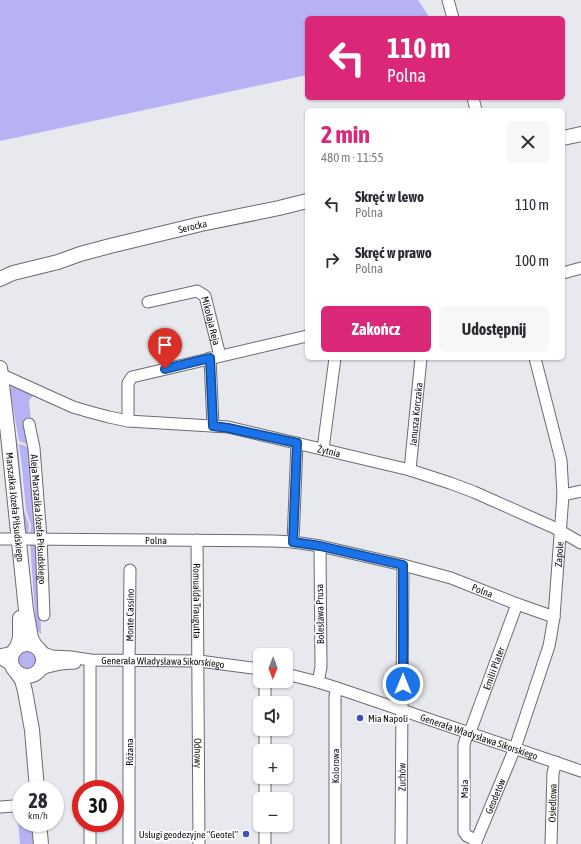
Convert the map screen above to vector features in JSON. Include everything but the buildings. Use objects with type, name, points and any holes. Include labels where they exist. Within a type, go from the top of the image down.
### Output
[{"type":"main road","points":[[565,138],[581,134]]},
{"type":"main road","name":"Serocka","points":[[0,267],[80,254],[171,231],[305,202]]},
{"type":"main road","name":"Serocka","points":[[0,279],[13,273],[58,262],[80,254]]},
{"type":"main road","name":"Marszałka Józefa Piłsudskiego","points":[[0,372],[11,539],[31,638],[38,649]]},
{"type":"main road","name":"Marszałka Józefa Piłsudskiego","points":[[0,406],[11,539],[18,582],[21,630],[20,642],[10,658]]},
{"type":"main road","points":[[10,658],[21,645],[30,644],[38,649],[43,661],[34,679],[32,730]]},
{"type":"main road","points":[[10,658],[22,676],[32,676],[38,672]]},
{"type":"main road","points":[[10,658],[22,680],[25,691],[32,730],[36,780]]},
{"type":"main road","points":[[40,832],[41,844]]},
{"type":"street","points":[[448,0],[452,16]]},
{"type":"street","points":[[565,272],[581,268]]},
{"type":"street","name":"Mikołaja Reja","points":[[148,302],[197,291],[205,296],[215,357],[213,426]]},
{"type":"street","points":[[128,420],[128,382],[132,377],[305,336]]},
{"type":"street","points":[[323,449],[335,360]]},
{"type":"street","name":"Janusza Korczaka","points":[[410,470],[421,360]]},
{"type":"street","name":"Zapole","points":[[514,748],[549,646],[554,617],[563,495],[561,460],[536,360]]},
{"type":"street","name":"Żytnia","points":[[0,372],[73,407],[90,412],[128,420],[228,428],[410,470],[474,492],[560,531],[581,543]]},
{"type":"street","name":"Aleja Marszałka Józefa Piłsudskiego","points":[[29,424],[34,448],[41,538],[44,615]]},
{"type":"street","points":[[293,542],[297,443]]},
{"type":"street","points":[[563,495],[581,491]]},
{"type":"street","name":"Polna","points":[[11,539],[41,538],[293,542],[320,546],[403,565],[450,578],[554,617]]},
{"type":"street","name":"Romualda Traugutta","points":[[198,540],[199,661]]},
{"type":"street","name":"Bolesława Prusa","points":[[318,682],[321,667],[320,546]]},
{"type":"street","points":[[402,710],[403,565]]},
{"type":"street","name":"Monte Cassino","points":[[129,660],[130,570]]},
{"type":"street","name":"Emilii Plater","points":[[469,732],[517,604]]},
{"type":"street","name":"Generała Władysława Sikorskiego","points":[[38,649],[52,656],[90,660],[199,661],[253,668]]},
{"type":"street","points":[[90,660],[90,780]]},
{"type":"street","name":"Generała Władysława Sikorskiego","points":[[38,672],[47,666],[90,660]]},
{"type":"street","name":"Różana","points":[[129,660],[129,844]]},
{"type":"street","name":"Odnowy","points":[[199,661],[199,844]]},
{"type":"street","name":"Generała Władysława Sikorskiego","points":[[293,676],[337,688],[581,770]]},
{"type":"street","name":"Kolorowa","points":[[335,844],[335,696],[337,688]]},
{"type":"street","name":"Zuchów","points":[[401,844],[402,710]]},
{"type":"street","name":"Mała","points":[[469,732],[464,745],[464,832],[476,842]]},
{"type":"street","name":"Geodetów","points":[[476,842],[514,748]]},
{"type":"street","name":"Osiedlowa","points":[[551,844],[552,773],[556,762]]},
{"type":"street","points":[[0,807],[12,806]]},
{"type":"street","points":[[90,832],[90,844]]},
{"type":"street","points":[[265,832],[265,844]]},
{"type":"shaded area","points":[[0,0],[418,0],[429,16],[305,16],[305,75],[0,141]]},
{"type":"shaded area","points":[[13,383],[36,393],[29,400],[31,446],[19,441],[10,390]]},
{"type":"shaded area","points":[[7,390],[18,447],[24,510],[29,525],[28,535],[25,535],[24,533]]},
{"type":"shaded area","points":[[20,444],[31,448],[38,531],[35,535],[30,536],[31,525],[26,510]]},
{"type":"shaded area","points":[[30,542],[39,545],[41,634],[36,629]]},
{"type":"shaded area","points":[[27,650],[34,653],[37,660],[34,667],[27,670],[20,667],[17,660],[20,653]]},
{"type":"shaded area","points":[[19,832],[36,832],[37,844],[20,844]]},
{"type":"place","name":"Mia Napoli","points":[[360,718]]},
{"type":"place","name":"Usługi geodezyjne \"Geotel\"","points":[[246,834]]},
{"type":"route","points":[[165,369],[210,358],[213,426],[297,443],[293,542],[320,546],[403,565],[403,684]]}]
